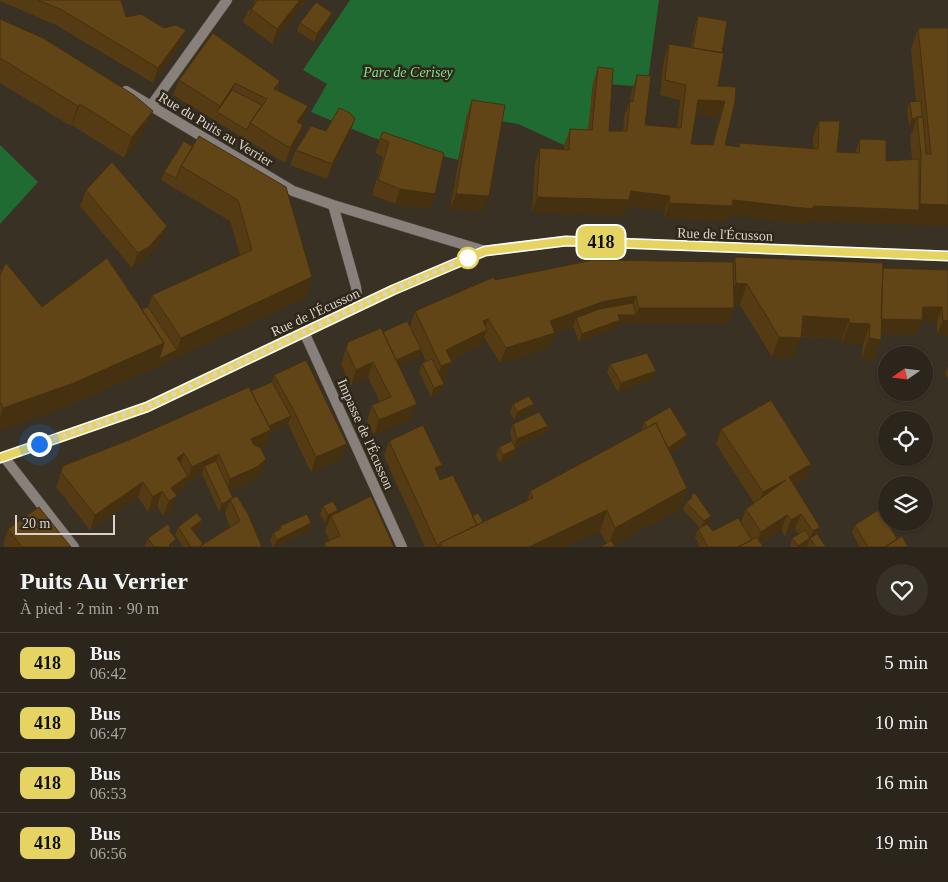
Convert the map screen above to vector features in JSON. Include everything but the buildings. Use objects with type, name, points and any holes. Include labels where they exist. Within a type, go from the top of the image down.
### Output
[{"type":"street","points":[[151,106],[227,0]]},
{"type":"street","name":"Rue du Puits au Verrier","points":[[118,86],[293,191],[485,251]]},
{"type":"street","points":[[333,205],[356,287],[358,306]]},
{"type":"street","name":"Rue de l'Écusson","points":[[2,458],[147,407],[358,306],[485,251],[566,241],[948,256]]},
{"type":"street","name":"Impasse de l'Écusson","points":[[304,332],[402,547]]},
{"type":"street","points":[[2,458],[74,547]]},
{"type":"green space","name":"Parc de Cerisey","points":[[350,0],[659,0],[647,87],[593,83],[587,145],[564,145],[518,124],[467,115],[458,160],[374,138],[311,112],[327,84],[303,70]]},
{"type":"green space","points":[[0,145],[38,182],[0,224]]},
{"type":"bus line","name":"418","points":[[0,458],[147,407],[393,290],[485,251],[566,241],[948,256]]},
{"type":"route","points":[[39,444],[147,407],[393,290],[468,258]]}]
